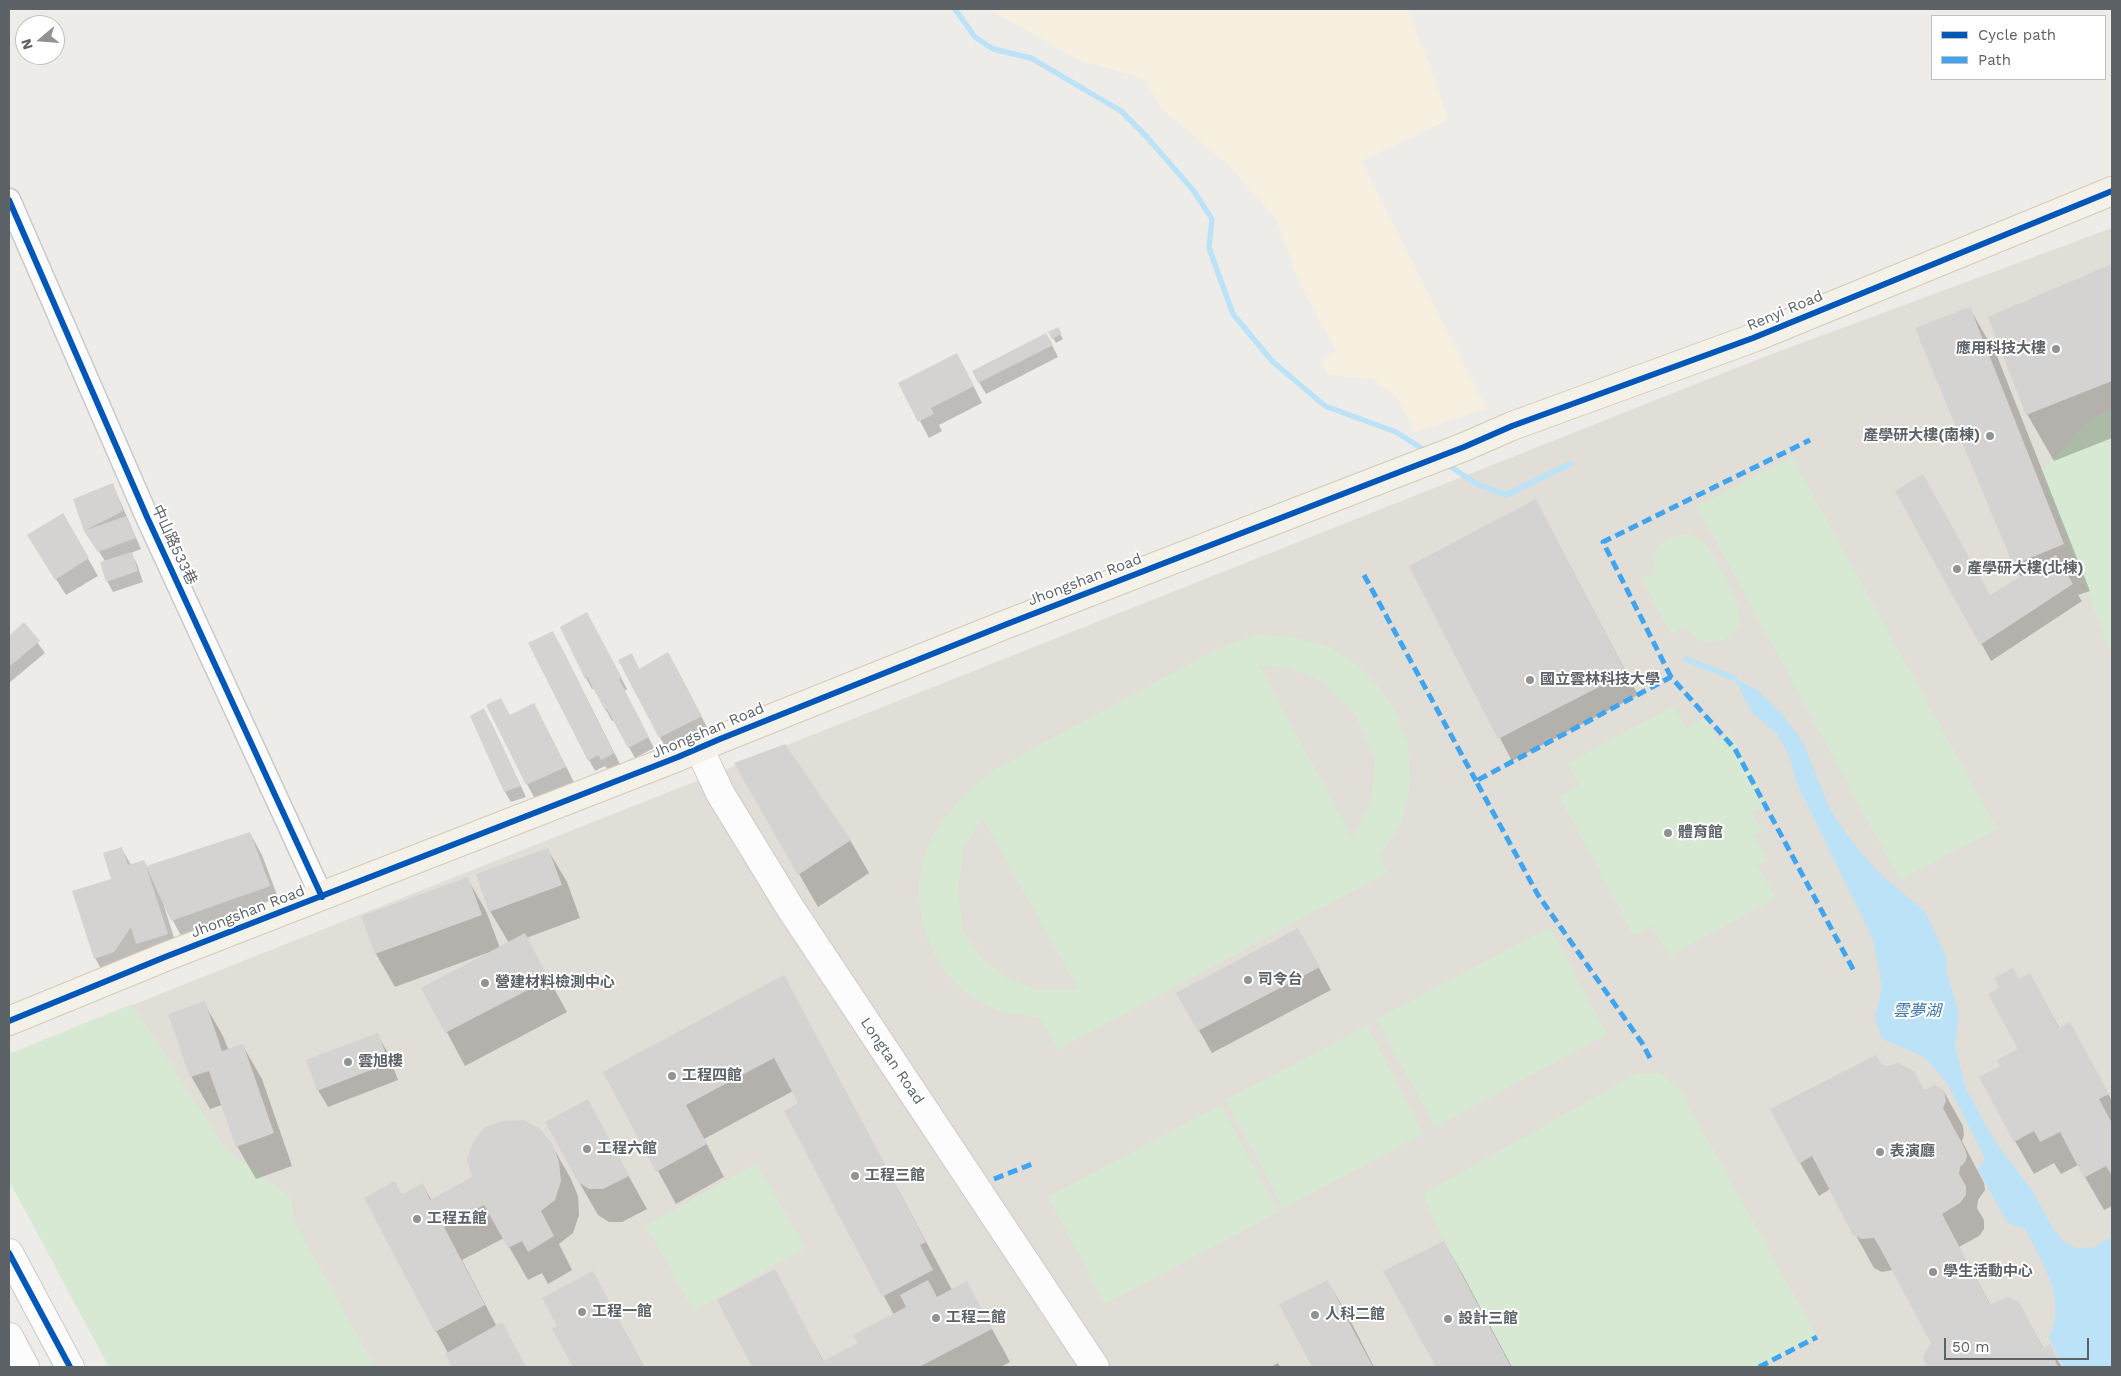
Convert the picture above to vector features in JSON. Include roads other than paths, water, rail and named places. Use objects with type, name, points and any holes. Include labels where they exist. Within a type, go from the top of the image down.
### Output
[{"type":"main road","name":"Renyi Road","points":[[1418,465],[1512,426],[1754,338],[2112,191]]},
{"type":"main road","name":"Jhongshan Road","points":[[9,1021],[1007,624],[1418,465]]},
{"type":"street","name":"中山路533巷","points":[[9,200],[147,517],[322,897]]},
{"type":"street","name":"Longtan Road","points":[[699,748],[720,793],[789,906],[1095,1367]]},
{"type":"street","points":[[9,1253],[70,1367]]},
{"type":"street","points":[[9,1337],[25,1367]]},
{"type":"water","name":"雲夢湖","points":[[1734,678],[1757,690],[1783,715],[1803,742],[1829,807],[1847,835],[1877,871],[1925,912],[1946,956],[1947,973],[1959,1013],[1955,1046],[1966,1089],[1996,1143],[2031,1189],[2054,1230],[2065,1243],[2079,1249],[2095,1247],[2112,1236],[2112,1367],[2063,1367],[2049,1338],[2055,1321],[2056,1307],[2047,1272],[2025,1229],[2008,1223],[1978,1170],[1985,1158],[1946,1081],[1923,1056],[1882,1039],[1875,1019],[1882,987],[1873,939],[1797,784],[1789,755],[1777,734],[1752,712]]},
{"type":"waterway","points":[[955,9],[975,37],[993,49],[1031,58],[1121,111],[1145,135],[1193,190],[1212,219],[1209,248],[1233,314],[1272,361],[1325,406],[1396,432],[1427,452]]},
{"type":"waterway","points":[[1445,463],[1477,484],[1506,495],[1570,464]]},
{"type":"waterway","points":[[1686,659],[1734,678]]},
{"type":"place","name":"應用科技大樓","points":[[2056,349]]},
{"type":"place","name":"產學研大樓(南棟)","points":[[1990,436]]},
{"type":"place","name":"產學研大樓(北棟)","points":[[1957,569]]},
{"type":"place","name":"國立雲林科技大學","points":[[1530,680]]},
{"type":"place","name":"體育館","points":[[1668,833]]},
{"type":"place","name":"司令台","points":[[1248,980]]},
{"type":"place","name":"營建材料檢測中心","points":[[485,983]]},
{"type":"place","name":"雲旭樓","points":[[348,1062]]},
{"type":"place","name":"工程四館","points":[[672,1076]]},
{"type":"place","name":"工程六館","points":[[587,1149]]},
{"type":"place","name":"表演廳","points":[[1880,1152]]},
{"type":"place","name":"工程三館","points":[[855,1176]]},
{"type":"place","name":"工程五館","points":[[417,1219]]},
{"type":"place","name":"學生活動中心","points":[[1933,1272]]},
{"type":"place","name":"工程一館","points":[[582,1312]]},
{"type":"place","name":"人科二館","points":[[1315,1315]]},
{"type":"place","name":"工程二館","points":[[936,1318]]},
{"type":"place","name":"設計三館","points":[[1448,1319]]}]
